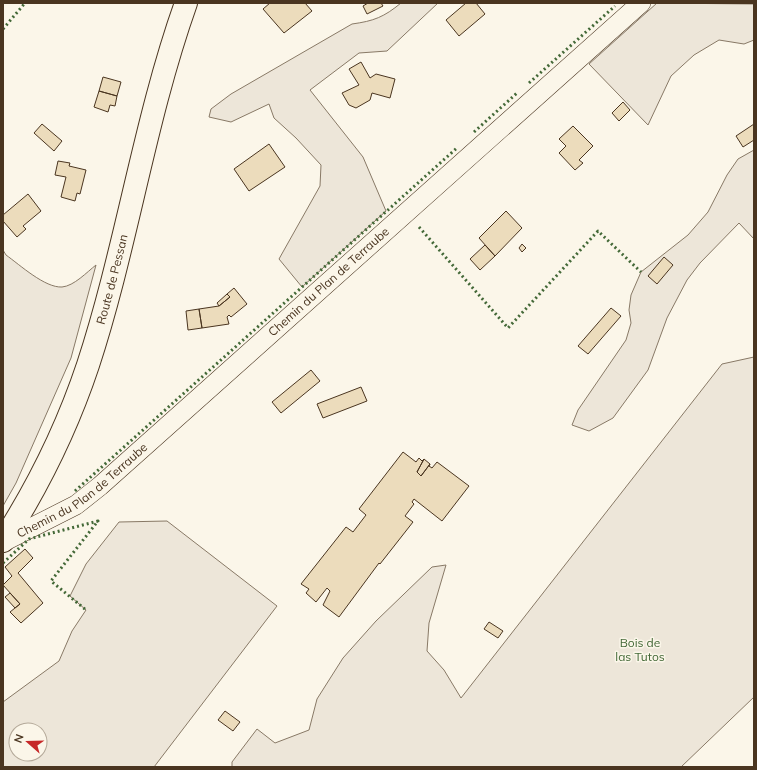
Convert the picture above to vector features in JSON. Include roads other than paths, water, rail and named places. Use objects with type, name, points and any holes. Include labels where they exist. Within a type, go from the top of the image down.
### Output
[{"type":"main road","name":"Route de Pessan","points":[[3,542],[31,498],[51,459],[88,366],[103,315],[155,108],[186,3]]},
{"type":"street","name":"Chemin du Plan de Terraube","points":[[3,542],[76,505],[100,486],[641,3]]},
{"type":"park label","name":"Bois de las Tutos","points":[[640,650]]}]
